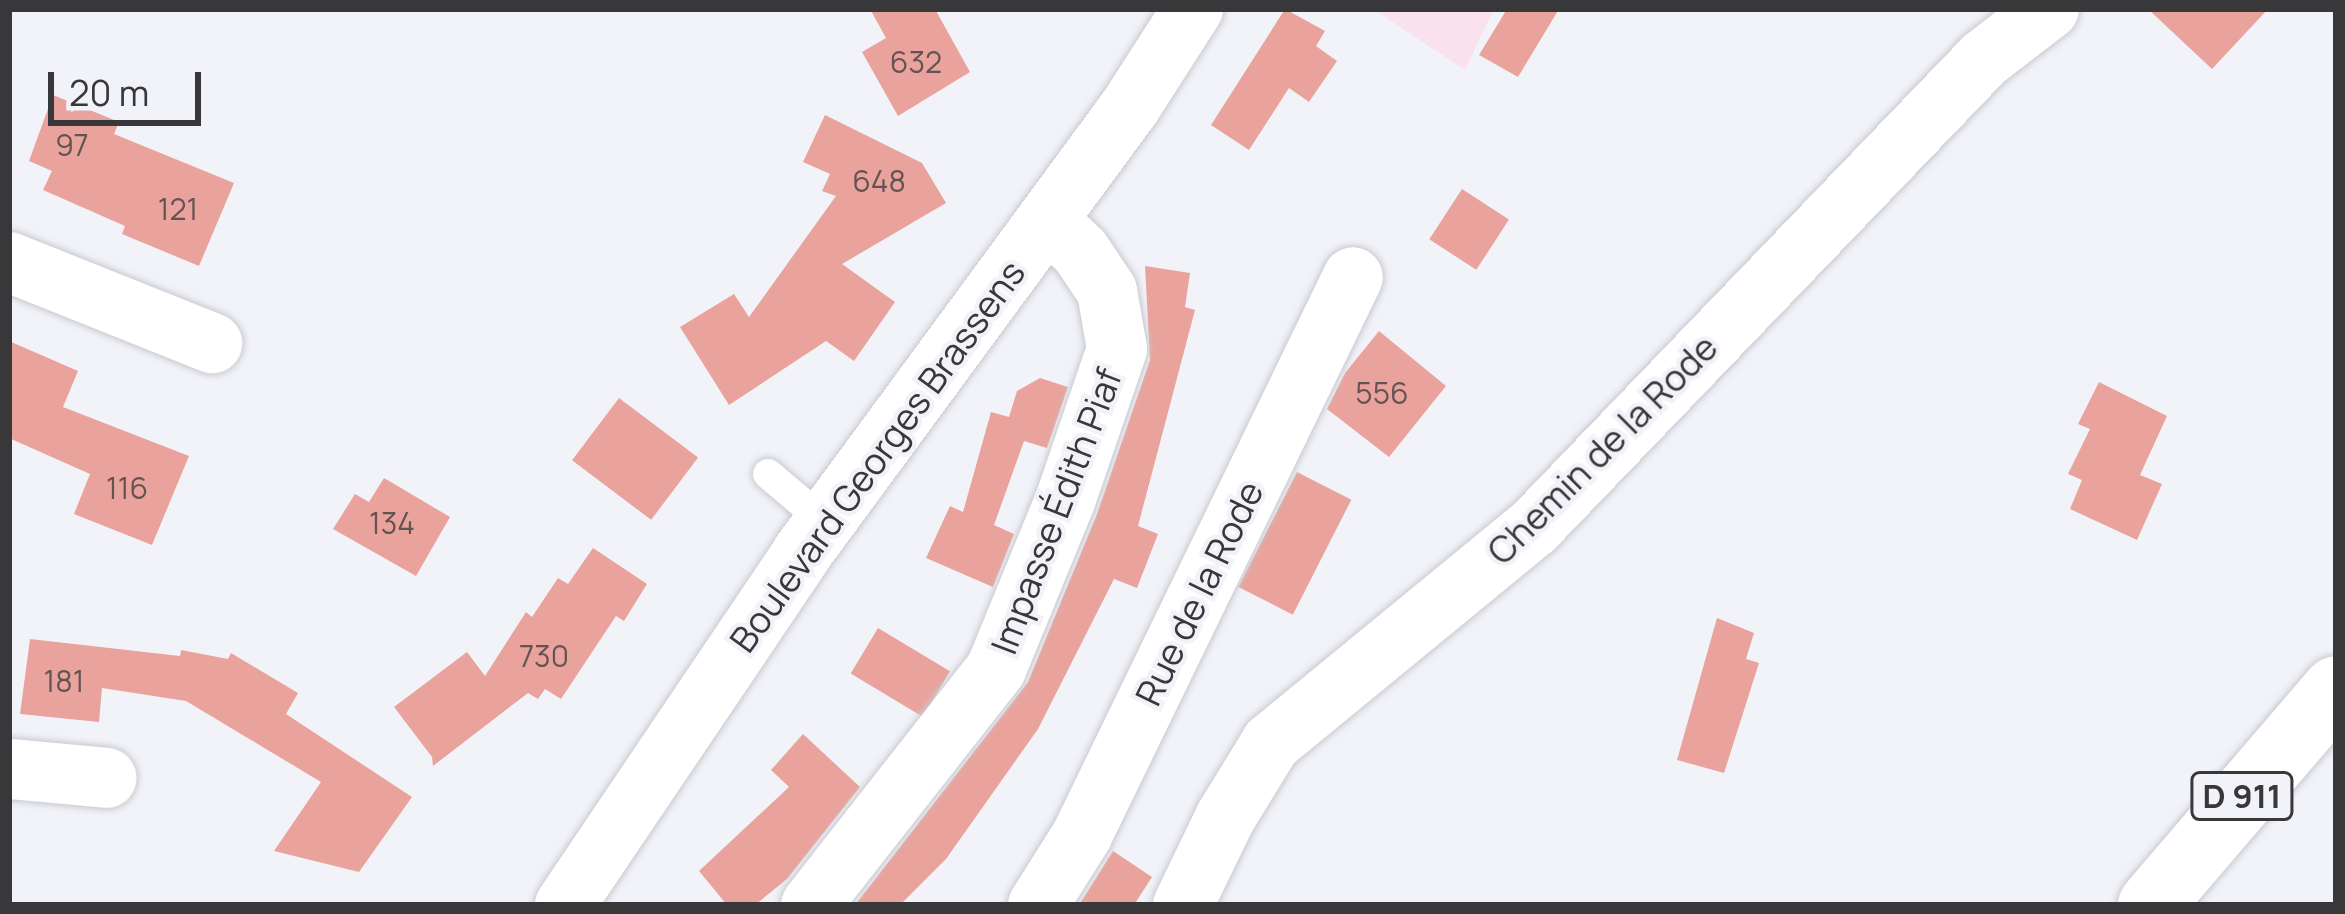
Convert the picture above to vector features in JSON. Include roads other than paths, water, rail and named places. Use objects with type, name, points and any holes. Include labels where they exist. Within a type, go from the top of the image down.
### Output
[{"type":"main road","name":"D 911","points":[[2151,905],[2336,689]]},
{"type":"street","name":"Boulevard Georges Brassens","points":[[565,905],[825,522],[1048,220],[1162,61],[1193,9]]},
{"type":"street","name":"Chemin de la Rode","points":[[1184,905],[1225,818],[1271,743],[1533,528],[1984,59],[2049,9]]},
{"type":"street","name":"Impasse Édith Piaf","points":[[811,905],[996,669],[1073,480],[1117,349],[1107,291],[1081,252],[1048,220]]},
{"type":"street","points":[[9,262],[212,343]]},
{"type":"street","name":"Rue de la Rode","points":[[1038,905],[1082,835],[1353,278]]},
{"type":"street","points":[[9,779],[10,768],[107,778]]},
{"type":"lane","points":[[768,474],[825,522]]}]
